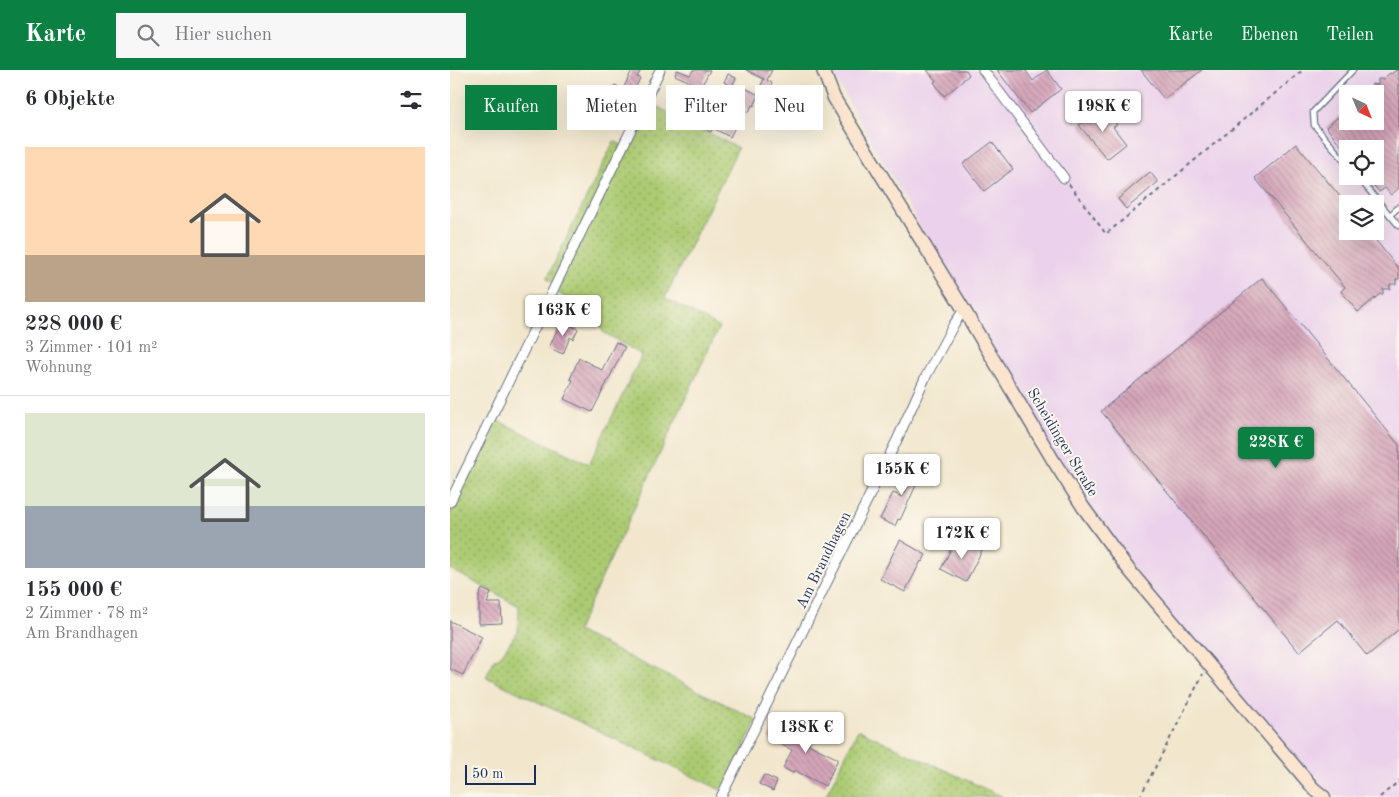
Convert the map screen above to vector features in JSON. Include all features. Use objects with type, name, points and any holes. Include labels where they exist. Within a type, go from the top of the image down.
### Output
[{"type":"main road","name":"Scheidinger Straße","points":[[823,70],[834,98],[1083,507],[1129,570],[1314,788],[1324,797]]},
{"type":"street","points":[[450,502],[660,70]]},
{"type":"street","points":[[983,70],[1064,178]]},
{"type":"street","name":"Am Brandhagen","points":[[721,797],[888,458],[925,378],[954,324],[964,310]]},
{"type":"lane","points":[[1339,154],[1314,125],[1312,112],[1353,70]]},
{"type":"lane","points":[[1365,185],[1399,226]]},
{"type":"lane","points":[[1390,215],[1399,207]]},
{"type":"path","points":[[1064,178],[1106,234],[1303,70]]},
{"type":"path","points":[[1140,797],[1209,663]]},
{"type":"path","points":[[1380,797],[1399,781]]},
{"type":"shaded area","points":[[831,70],[1399,70],[1399,797],[1324,797],[1169,615],[1053,460]]},
{"type":"green space","points":[[656,106],[666,111],[666,130],[703,130],[738,148],[665,298],[719,327],[577,631],[757,720],[723,791],[486,677],[494,659],[499,658],[518,631],[519,606],[450,569],[450,504],[492,418],[589,464],[642,355],[603,332],[591,311],[554,291],[638,130],[656,130]]},
{"type":"green space","points":[[614,141],[622,145],[554,284],[547,278]]},
{"type":"green space","points":[[859,730],[1003,797],[825,797]]},
{"type":"building","points":[[632,70],[641,70],[637,77],[640,78],[637,85],[625,85]]},
{"type":"building","points":[[677,70],[690,75],[693,70],[710,70],[703,83],[706,85],[694,85],[675,75]]},
{"type":"building","points":[[746,70],[772,70],[767,80],[772,83],[771,85],[761,85],[764,79]]},
{"type":"building","points":[[927,70],[966,70],[969,75],[944,96],[934,82],[936,81]]},
{"type":"building","points":[[997,70],[1025,70],[1033,81],[1047,70],[1061,89],[1030,113]]},
{"type":"building","points":[[1141,70],[1202,70],[1164,99]]},
{"type":"building","points":[[1399,70],[1399,188],[1391,195],[1385,188],[1379,192],[1373,185],[1384,185],[1384,140],[1339,140],[1339,143],[1326,127],[1339,116],[1339,130],[1384,130],[1384,85],[1378,85],[1378,79],[1383,79]]},
{"type":"building","points":[[728,74],[736,78],[732,85],[724,82]]},
{"type":"building","points":[[745,88],[755,93],[755,104],[754,106],[752,105],[749,112],[745,110]]},
{"type":"building","points":[[1103,107],[1117,125],[1113,127],[1126,144],[1107,159],[1079,125]]},
{"type":"building","points":[[717,130],[734,130],[730,137]]},
{"type":"building","points":[[992,142],[1013,169],[984,191],[963,164]]},
{"type":"building","points":[[1296,144],[1339,195],[1339,240],[1375,240],[1399,269],[1399,279],[1396,279],[1396,284],[1390,284],[1390,289],[1383,289],[1383,294],[1380,294],[1358,312],[1341,291],[1345,287],[1255,178]]},
{"type":"building","points":[[1150,172],[1158,182],[1126,209],[1118,199]]},
{"type":"building","points":[[1262,278],[1399,445],[1399,629],[1367,656],[1338,620],[1299,652],[1101,411]]},
{"type":"building","points":[[561,321],[578,329],[573,339],[570,337],[563,354],[549,348]]},
{"type":"building","points":[[616,342],[625,347],[592,412],[564,399],[573,380],[570,379],[579,358],[602,370]]},
{"type":"building","points":[[911,461],[924,468],[900,520],[898,519],[895,526],[880,519],[893,493],[902,497],[910,480],[906,478],[909,472],[906,471]]},
{"type":"building","points":[[957,537],[982,550],[966,582],[941,569]]},
{"type":"building","points":[[900,540],[926,555],[905,592],[880,579]]},
{"type":"building","points":[[482,589],[491,593],[487,603],[501,603],[502,623],[479,624],[479,596]]},
{"type":"building","points":[[450,621],[482,637],[463,675],[450,669]]},
{"type":"building","points":[[807,719],[818,725],[808,744],[838,759],[825,786],[794,770],[793,773],[783,768],[792,750],[769,739],[775,727],[797,738]]},
{"type":"building","points":[[764,775],[777,781],[773,791],[759,784]]}]
